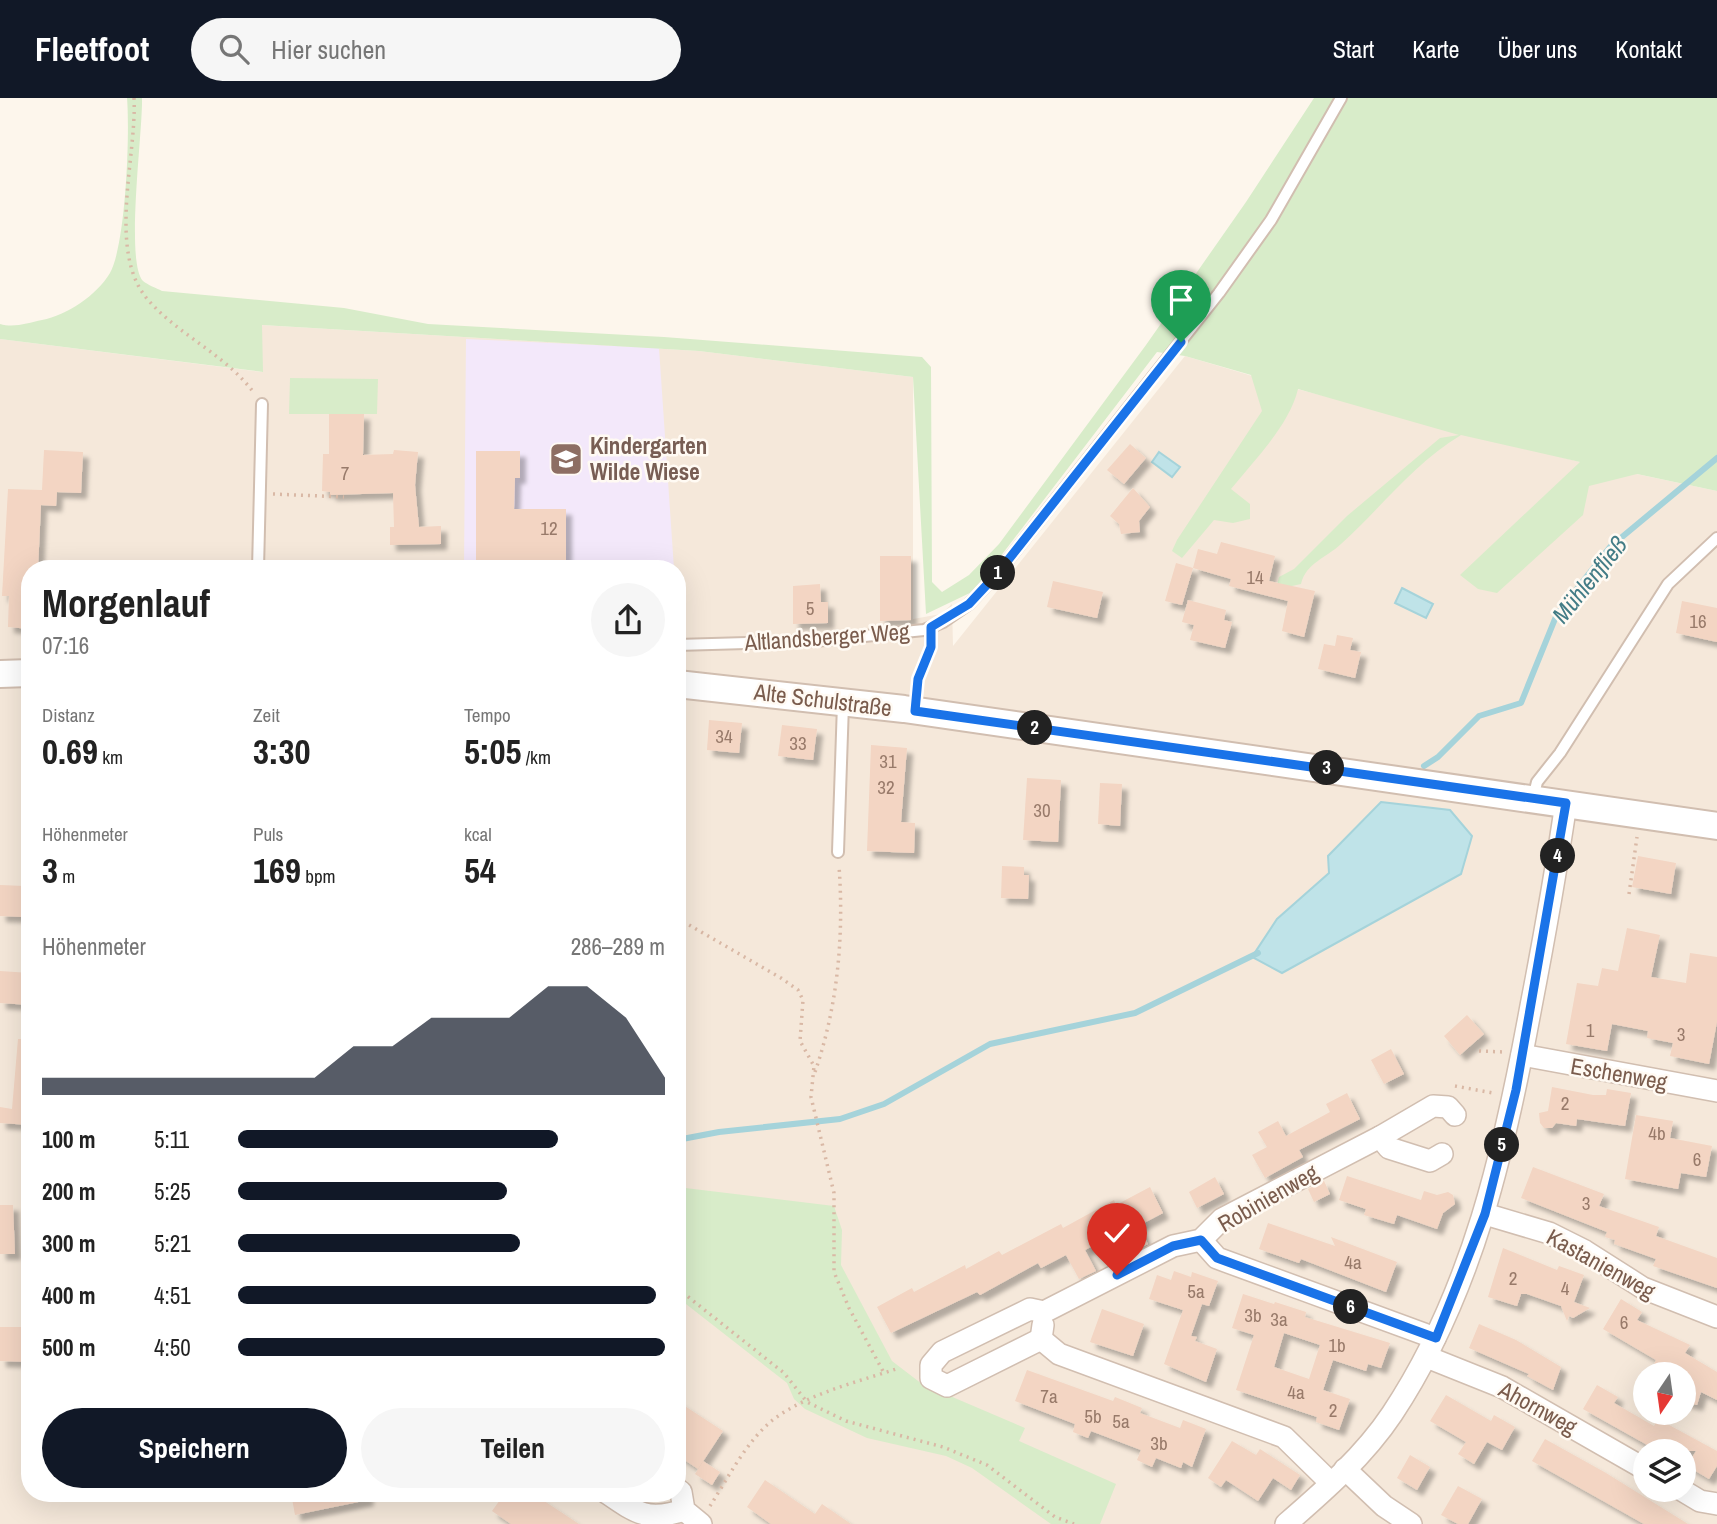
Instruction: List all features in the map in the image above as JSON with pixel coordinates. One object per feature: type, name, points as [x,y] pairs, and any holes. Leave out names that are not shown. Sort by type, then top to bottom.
[{"type":"street","points":[[0,674],[21,673]]},
{"type":"street","name":"Alte Schulstraße","points":[[686,685],[844,701],[1717,826]]},
{"type":"street","points":[[1286,1524],[1365,1449],[1392,1414],[1431,1347],[1485,1214],[1511,1054],[1566,803]]},
{"type":"street","name":"Eschenweg","points":[[1511,1054],[1717,1091]]},
{"type":"street","name":"Robinienweg","points":[[1041,1339],[947,1386],[931,1378],[931,1365],[942,1352],[1030,1309],[1044,1312],[1173,1246],[1201,1240],[1222,1219],[1380,1137],[1433,1106],[1448,1107],[1455,1115]]},
{"type":"street","points":[[1380,1137],[1389,1148],[1430,1161],[1442,1154]]},
{"type":"street","name":"Kastanienweg","points":[[1485,1214],[1549,1233],[1584,1251],[1643,1288],[1717,1317]]},
{"type":"street","name":"Ahornweg","points":[[1201,1240],[1217,1258],[1431,1347],[1633,1462]]},
{"type":"street","points":[[1044,1312],[1041,1339],[1059,1354],[1284,1437],[1410,1524]]},
{"type":"street","points":[[1696,1499],[1717,1504]]},
{"type":"street","points":[[686,1500],[696,1516]]},
{"type":"street","points":[[621,1502],[639,1514],[696,1516]]},
{"type":"lane","name":"Altlandsberger Weg","points":[[686,645],[815,641],[931,627],[969,604],[997,574],[1189,333],[1271,220],[1341,98]]},
{"type":"lane","points":[[258,560],[262,404]]},
{"type":"lane","points":[[1533,798],[1536,782],[1601,691],[1650,608],[1668,584],[1717,538]]},
{"type":"lane","points":[[838,852],[844,701]]},
{"type":"path","points":[[134,98],[127,224],[130,265],[149,302],[244,379],[262,404]]},
{"type":"path","points":[[261,493],[344,497]]},
{"type":"path","points":[[915,711],[918,679],[931,647],[931,627]]},
{"type":"path","points":[[1629,894],[1638,831]]},
{"type":"path","points":[[838,852],[840,954],[835,996],[815,1074],[810,1083],[811,1097],[818,1138],[834,1193],[834,1272],[849,1308],[884,1373]]},
{"type":"path","points":[[686,923],[738,951],[798,990],[803,1000],[800,1041],[815,1074]]},
{"type":"path","points":[[1479,1051],[1511,1054]]},
{"type":"path","points":[[1455,1086],[1499,1094]]},
{"type":"path","points":[[686,1294],[784,1373],[807,1402],[846,1421],[943,1447],[987,1465],[1055,1517],[1074,1524]]},
{"type":"path","points":[[696,1516],[772,1420],[807,1402],[899,1368]]},
{"type":"shaded area","points":[[261,325],[699,351],[913,377],[913,619],[941,614],[952,604],[953,646],[1185,356],[1297,389],[1580,462],[1717,491],[1717,1524],[0,1524],[0,339],[262,372]]},
{"type":"shaded area","name":"Kindergarten Wilde Wiese","points":[[466,339],[659,348],[673,560],[464,560]]},
{"type":"green space","points":[[127,98],[142,98],[135,223],[138,269],[143,281],[162,291],[344,308],[428,324],[664,337],[922,357],[931,367],[932,582],[942,592],[969,575],[999,544],[1146,345],[1246,202],[1314,98],[1717,98],[1717,491],[1637,474],[1589,486],[1583,515],[1497,593],[1478,589],[1460,575],[1580,462],[1461,435],[1428,459],[1341,544],[1312,566],[1301,584],[1292,586],[1289,598],[1274,596],[1279,577],[1294,569],[1347,516],[1440,438],[1459,435],[1298,389],[1294,403],[1279,429],[1231,489],[1250,504],[1250,519],[1233,523],[1214,520],[1182,558],[1172,551],[1177,540],[1262,411],[1251,375],[1185,356],[1157,352],[974,591],[926,614],[913,377],[699,351],[262,325],[263,372],[0,339],[0,324],[21,325],[61,314],[89,297],[110,273],[120,238],[123,214],[128,136]]},
{"type":"green space","points":[[290,378],[378,379],[377,414],[289,414]]},
{"type":"green space","points":[[686,1188],[834,1206],[842,1230],[841,1265],[892,1361],[922,1384],[1025,1428],[1019,1441],[1116,1484],[1100,1524],[1051,1524],[972,1468],[946,1456],[867,1438],[805,1409],[794,1399],[787,1383],[686,1304]]},
{"type":"water","points":[[1159,452],[1180,467],[1172,477],[1152,462]]},
{"type":"water","points":[[1402,588],[1433,604],[1426,618],[1395,603]]},
{"type":"water","points":[[1381,802],[1450,810],[1472,836],[1461,874],[1282,973],[1252,957],[1277,919],[1329,873],[1328,856]]},
{"type":"building","points":[[329,414],[364,414],[363,455],[393,454],[394,450],[418,452],[415,485],[419,527],[441,526],[441,544],[390,545],[390,527],[394,527],[393,493],[330,495],[330,492],[322,491],[323,454],[329,454]]},
{"type":"building","points":[[1130,444],[1146,458],[1124,484],[1107,470]]},
{"type":"building","points":[[44,450],[83,452],[81,493],[57,492],[56,506],[41,505],[38,560],[21,560],[21,628],[8,627],[9,596],[2,596],[8,489],[42,490]]},
{"type":"building","points":[[476,451],[520,451],[520,478],[515,478],[514,509],[566,509],[566,560],[476,560]]},
{"type":"building","points":[[1133,488],[1150,507],[1139,521],[1140,532],[1121,534],[1119,524],[1110,516]]},
{"type":"building","points":[[1221,542],[1275,556],[1269,581],[1315,591],[1304,637],[1282,631],[1288,601],[1229,586],[1231,579],[1193,568],[1198,549],[1217,554]]},
{"type":"building","points":[[880,556],[911,556],[911,620],[880,621]]},
{"type":"building","points":[[1176,563],[1193,568],[1182,605],[1165,601]]},
{"type":"building","points":[[1053,581],[1103,592],[1097,618],[1047,607]]},
{"type":"building","points":[[820,584],[821,602],[828,602],[828,623],[793,624],[793,586]]},
{"type":"building","points":[[1188,600],[1226,610],[1224,620],[1232,622],[1225,648],[1190,640],[1194,625],[1182,622]]},
{"type":"building","points":[[1682,601],[1717,608],[1717,642],[1676,633]]},
{"type":"building","points":[[1337,635],[1353,638],[1350,650],[1361,652],[1355,678],[1318,669],[1324,644],[1335,646]]},
{"type":"building","points":[[709,720],[742,723],[739,753],[707,750]]},
{"type":"building","points":[[782,725],[817,729],[813,760],[778,756]]},
{"type":"building","points":[[871,745],[907,748],[901,822],[915,823],[914,853],[867,851]]},
{"type":"building","points":[[1027,778],[1061,780],[1058,842],[1023,840]]},
{"type":"building","points":[[1100,783],[1122,784],[1120,826],[1098,824]]},
{"type":"building","points":[[1638,856],[1676,863],[1671,894],[1632,887]]},
{"type":"building","points":[[1002,866],[1024,867],[1024,875],[1029,875],[1028,899],[1001,898]]},
{"type":"building","points":[[0,885],[21,886],[21,917],[0,916]]},
{"type":"building","points":[[1627,928],[1660,935],[1651,977],[1686,983],[1690,953],[1717,957],[1717,1022],[1709,1064],[1670,1056],[1673,1043],[1647,1038],[1648,1031],[1612,1024],[1607,1051],[1566,1044],[1577,983],[1598,986],[1602,968],[1618,971]]},
{"type":"building","points":[[0,971],[21,972],[21,1004],[0,1003]]},
{"type":"building","points":[[1467,1015],[1484,1034],[1460,1055],[1444,1036]]},
{"type":"building","points":[[18,1039],[21,1039],[21,1124],[0,1123],[0,1107],[12,1109]]},
{"type":"building","points":[[1391,1049],[1404,1074],[1384,1084],[1371,1060]]},
{"type":"building","points":[[1552,1087],[1593,1095],[1606,1095],[1607,1089],[1631,1093],[1625,1126],[1577,1119],[1576,1126],[1556,1123],[1552,1128],[1544,1128],[1540,1123],[1539,1113],[1548,1111]]},
{"type":"building","points":[[1347,1093],[1360,1119],[1299,1150],[1303,1157],[1265,1178],[1252,1155],[1267,1147],[1258,1132],[1278,1121],[1286,1136],[1330,1112],[1326,1104]]},
{"type":"building","points":[[1636,1115],[1673,1121],[1670,1138],[1712,1146],[1706,1177],[1681,1173],[1678,1189],[1625,1179]]},
{"type":"building","points":[[1533,1167],[1604,1194],[1599,1206],[1659,1227],[1656,1236],[1717,1258],[1717,1288],[1653,1266],[1656,1259],[1614,1244],[1615,1240],[1605,1237],[1607,1232],[1521,1198]]},
{"type":"building","points":[[1347,1176],[1421,1200],[1424,1191],[1437,1195],[1448,1192],[1453,1195],[1455,1204],[1443,1213],[1437,1229],[1397,1215],[1394,1224],[1364,1215],[1366,1209],[1339,1200]]},
{"type":"building","points":[[1215,1177],[1224,1194],[1197,1208],[1189,1192]]},
{"type":"building","points":[[1324,1181],[1330,1194],[1314,1202],[1308,1189]]},
{"type":"building","points":[[1150,1187],[1163,1213],[1138,1226],[1148,1244],[1129,1254],[1117,1233],[1085,1250],[1096,1271],[1079,1279],[1066,1255],[1041,1268],[1038,1263],[980,1295],[977,1292],[891,1333],[877,1307],[912,1288],[914,1292],[965,1265],[966,1269],[999,1251],[1002,1255],[1061,1224],[1063,1228],[1114,1200],[1116,1205]]},
{"type":"building","points":[[0,1205],[13,1205],[15,1254],[0,1254]]},
{"type":"building","points":[[1268,1223],[1335,1246],[1331,1237],[1397,1262],[1386,1292],[1301,1259],[1299,1263],[1259,1249]]},
{"type":"building","points":[[1503,1248],[1557,1270],[1559,1266],[1584,1275],[1574,1302],[1590,1308],[1573,1318],[1569,1316],[1567,1321],[1561,1306],[1527,1294],[1521,1294],[1517,1306],[1488,1297]]},
{"type":"building","points":[[1174,1271],[1191,1277],[1192,1272],[1218,1281],[1209,1306],[1202,1304],[1191,1336],[1197,1337],[1195,1341],[1217,1349],[1206,1382],[1164,1364],[1183,1310],[1149,1299],[1157,1275],[1171,1280]]},
{"type":"building","points":[[1243,1294],[1306,1312],[1305,1317],[1390,1343],[1381,1368],[1368,1364],[1366,1371],[1333,1360],[1323,1390],[1350,1399],[1339,1430],[1316,1422],[1317,1417],[1236,1390],[1254,1335],[1232,1328]],"holes":[[[1284,1333],[1320,1345],[1309,1379],[1274,1367]]]},
{"type":"building","points":[[1621,1299],[1642,1312],[1637,1320],[1690,1345],[1685,1353],[1717,1372],[1717,1400],[1701,1392],[1696,1405],[1696,1362],[1655,1362],[1656,1360],[1603,1329]]},
{"type":"building","points":[[1102,1309],[1144,1324],[1133,1356],[1090,1342]]},
{"type":"building","points":[[1479,1324],[1516,1340],[1561,1367],[1553,1390],[1527,1376],[1529,1374],[1469,1348]]},
{"type":"building","points":[[0,1327],[21,1327],[21,1362],[0,1361]]},
{"type":"building","points":[[1027,1370],[1113,1401],[1115,1397],[1142,1408],[1140,1413],[1180,1428],[1183,1420],[1206,1429],[1192,1467],[1183,1462],[1181,1468],[1156,1458],[1152,1467],[1137,1460],[1141,1450],[1091,1431],[1088,1438],[1073,1432],[1075,1424],[1015,1401]]},
{"type":"building","points":[[1597,1385],[1618,1397],[1614,1403],[1633,1414],[1633,1425],[1669,1425],[1695,1439],[1637,1439],[1583,1409]]},
{"type":"building","points":[[1446,1395],[1491,1421],[1494,1415],[1515,1427],[1502,1450],[1487,1442],[1474,1464],[1458,1454],[1466,1442],[1430,1421]]},
{"type":"building","points":[[686,1407],[723,1431],[698,1469],[686,1461]]},
{"type":"building","points":[[1545,1439],[1633,1490],[1633,1502],[1653,1502],[1688,1524],[1644,1524],[1532,1461]]},
{"type":"building","points":[[1696,1440],[1717,1451],[1717,1466],[1709,1479],[1696,1471]]},
{"type":"building","points":[[1232,1441],[1256,1455],[1260,1449],[1300,1475],[1291,1490],[1273,1478],[1258,1501],[1226,1480],[1221,1487],[1208,1478]]},
{"type":"building","points":[[1410,1455],[1430,1467],[1417,1490],[1397,1478]]},
{"type":"building","points":[[703,1461],[720,1472],[712,1485],[695,1474]]},
{"type":"building","points":[[765,1480],[815,1514],[822,1504],[851,1524],[771,1524],[747,1507]]},
{"type":"building","points":[[1458,1486],[1482,1499],[1468,1524],[1458,1524],[1441,1515]]},
{"type":"building","points":[[293,1502],[358,1502],[295,1515]]},
{"type":"building","points":[[498,1502],[546,1502],[579,1524],[511,1524],[492,1511]]},
{"type":"waterway","name":"Mühlenfließ","points":[[1424,766],[1438,757],[1479,716],[1521,703],[1557,614],[1610,547],[1717,458]]},
{"type":"waterway","points":[[686,1138],[719,1132],[840,1119],[884,1104],[990,1044],[1135,1013],[1258,953]]},
{"type":"place","name":"Kindergarten Wilde Wiese","points":[[566,459]]},
{"type":"route","points":[[1117,1275],[1173,1246],[1201,1240],[1217,1258],[1436,1338],[1485,1214],[1516,1090],[1566,803],[915,711],[918,679],[931,647],[931,627],[969,604],[997,574],[1181,342]]}]
